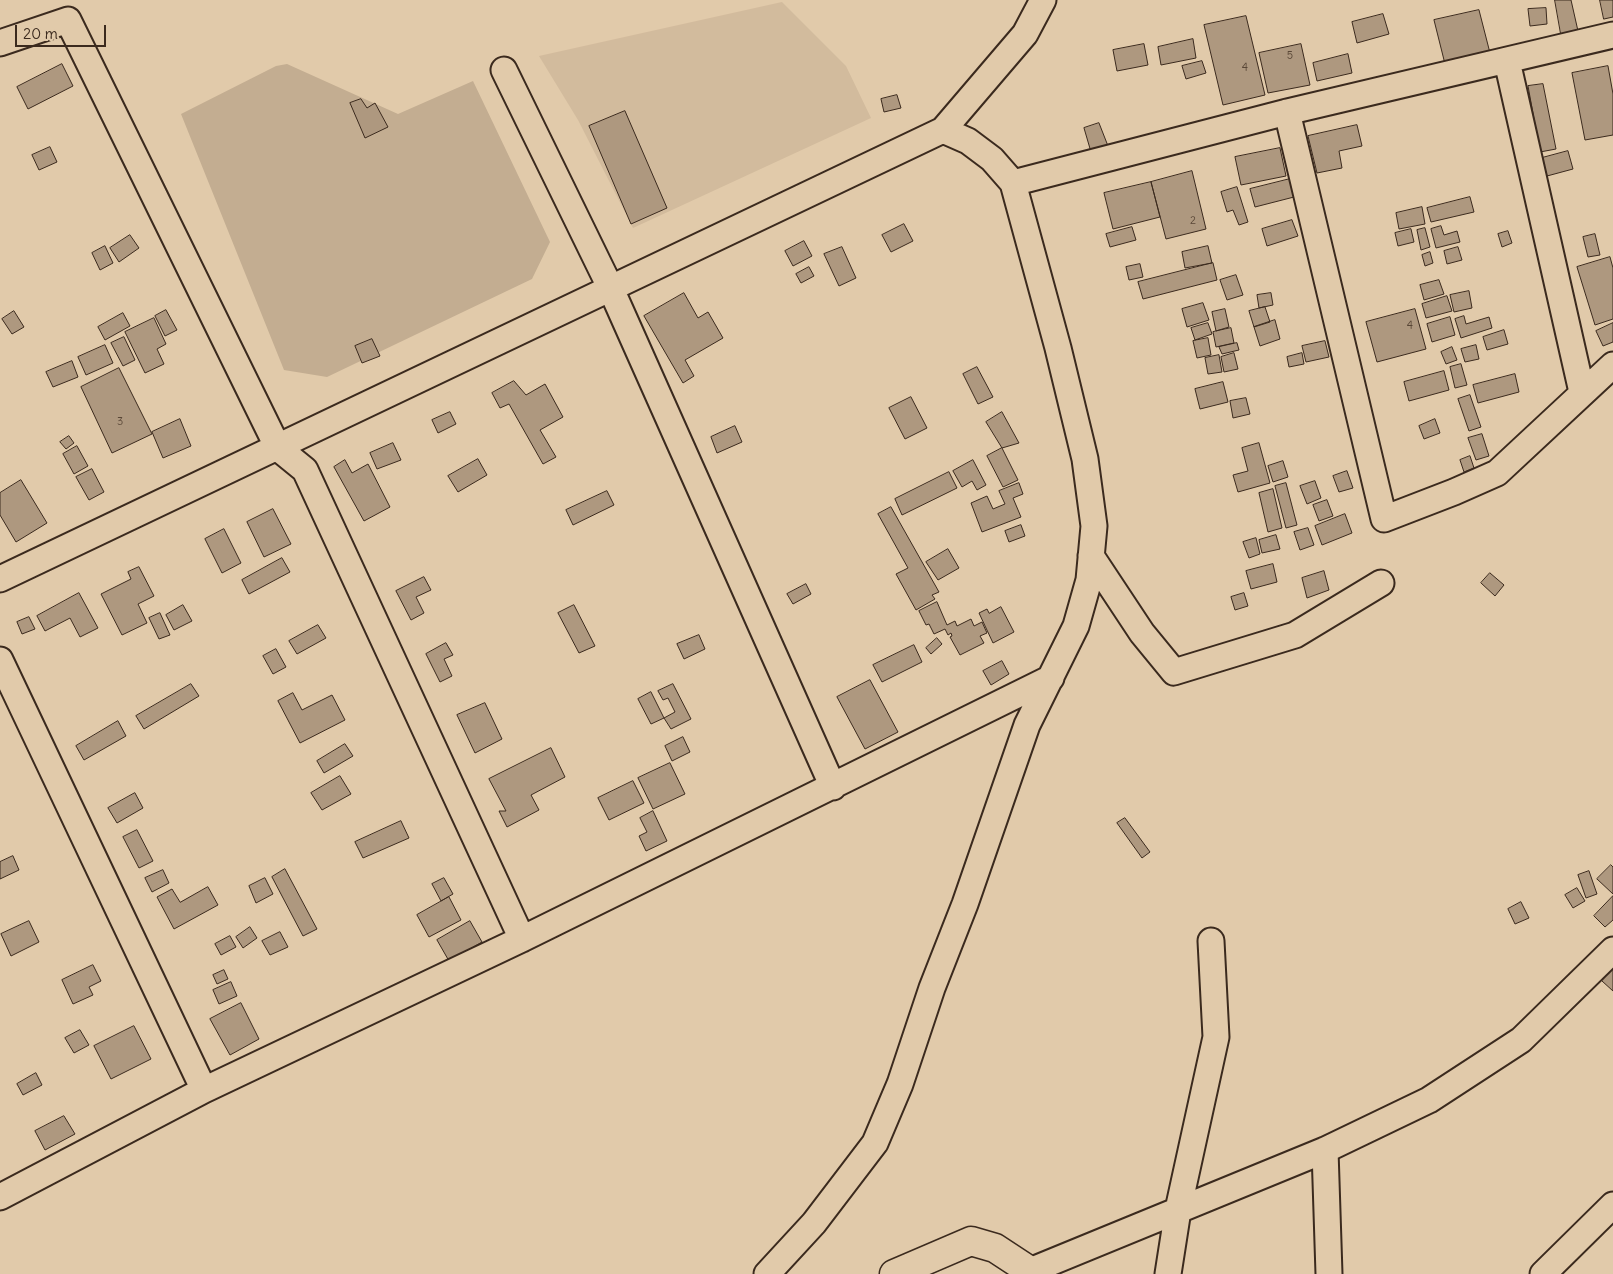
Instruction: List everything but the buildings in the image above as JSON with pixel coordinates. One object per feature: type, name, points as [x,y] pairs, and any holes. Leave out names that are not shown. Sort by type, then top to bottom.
[{"type":"street","points":[[0,579],[943,130],[1024,34],[1043,0]]},
{"type":"street","points":[[0,43],[68,20],[278,448],[305,470],[522,939]]},
{"type":"street","points":[[1013,183],[1287,112],[1613,35]]},
{"type":"street","points":[[1507,61],[1582,392]]},
{"type":"street","points":[[504,70],[611,289],[833,788]]},
{"type":"street","points":[[1287,112],[1384,519],[1497,473],[1582,392],[1613,366]]},
{"type":"street","points":[[767,1274],[814,1223],[875,1143],[900,1084],[932,988],[966,904],[1027,725],[1076,626],[1090,580],[1094,526],[1084,459],[1058,348],[1013,183],[992,159],[968,141],[943,130]]},
{"type":"street","points":[[1092,556],[1142,633],[1174,672],[1296,635],[1382,583]]},
{"type":"street","points":[[0,660],[204,1090]]},
{"type":"street","points":[[0,1197],[204,1090],[522,939],[833,788],[1051,678]]},
{"type":"street","points":[[1168,1274],[1178,1210],[1216,1036],[1211,941]]},
{"type":"street","points":[[894,1274],[971,1241],[995,1248],[1028,1273],[1325,1150],[1429,1100],[1520,1040],[1613,950]]},
{"type":"street","points":[[1325,1150],[1329,1274]]},
{"type":"street","points":[[1542,1274],[1613,1204]]},
{"type":"shaded area","points":[[782,2],[846,66],[871,118],[633,228],[578,120],[539,56]]},
{"type":"shaded area","points":[[287,64],[398,114],[473,81],[550,242],[532,279],[327,377],[284,370],[181,114],[276,66]]}]
